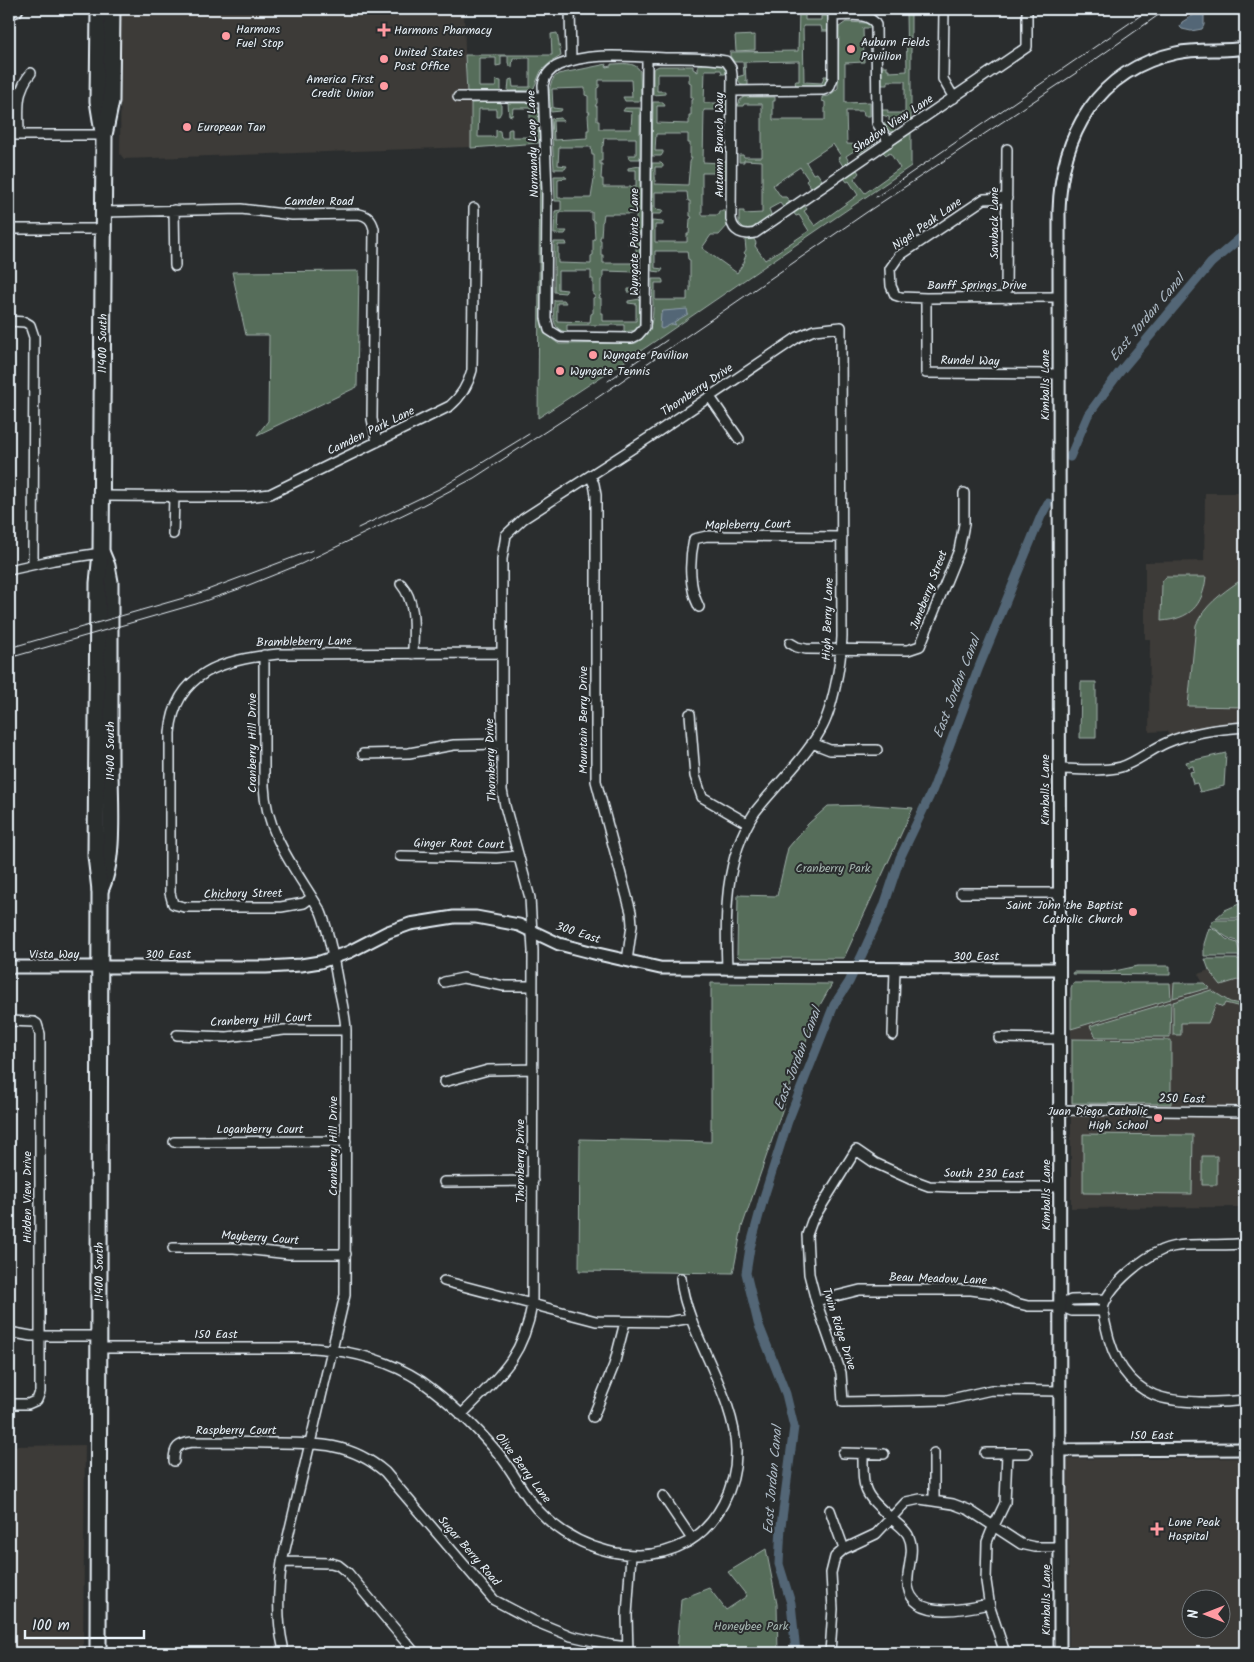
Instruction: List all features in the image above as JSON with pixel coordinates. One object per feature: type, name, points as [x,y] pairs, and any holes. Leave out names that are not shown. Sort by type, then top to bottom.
[{"type":"main road","points":[[9,10],[15,9]]},
{"type":"main road","name":"11400 South","points":[[98,1653],[100,890],[96,846],[104,229],[104,134],[98,102],[99,9]]},
{"type":"main road","name":"11400 South","points":[[104,134],[111,101],[112,9]]},
{"type":"street","points":[[570,9],[571,61]]},
{"type":"street","points":[[944,9],[943,79],[954,98]]},
{"type":"street","name":"Shadow View Lane","points":[[738,232],[747,235],[755,233],[1027,47],[1027,9]]},
{"type":"street","points":[[732,91],[823,90],[829,88],[833,78],[833,12],[866,16],[875,22],[876,27],[877,123],[889,142]]},
{"type":"street","name":"Kimballs Lane","points":[[1060,1653],[1059,211],[1062,174],[1072,138],[1082,119],[1094,102],[1120,78],[1139,66],[1157,58],[1192,51],[1245,48]]},
{"type":"street","name":"Normandy Loop Lane","points":[[552,333],[546,318],[547,191],[542,85],[548,73],[553,68],[571,61],[598,57],[724,60]]},
{"type":"street","name":"Wyngate Pointe Lane","points":[[552,333],[564,338],[632,338],[638,335],[645,327],[647,58]]},
{"type":"street","name":"Autumn Branch Way","points":[[724,60],[729,62],[731,68],[731,219],[738,232]]},
{"type":"street","points":[[19,134],[19,93],[23,82],[31,73]]},
{"type":"street","points":[[458,97],[543,97]]},
{"type":"street","points":[[9,134],[104,134]]},
{"type":"street","name":"Sawback Lane","points":[[1006,298],[1007,149]]},
{"type":"street","name":"Nigel Peak Lane","points":[[895,295],[891,286],[890,269],[899,256],[984,199],[1007,198]]},
{"type":"street","name":"Camden Park Lane","points":[[102,496],[254,497],[270,494],[450,406],[462,393],[470,378],[473,361],[474,208]]},
{"type":"street","name":"Camden Road","points":[[104,212],[241,209],[292,215],[359,214],[370,219],[374,229],[372,420],[378,442]]},
{"type":"street","points":[[174,210],[175,266]]},
{"type":"street","points":[[9,229],[104,229]]},
{"type":"street","name":"Banff Springs Drive","points":[[895,295],[900,298],[1059,297]]},
{"type":"street","name":"Rundel Way","points":[[926,298],[926,373],[1059,374]]},
{"type":"street","points":[[9,321],[25,322],[30,325],[34,337],[33,564]]},
{"type":"street","name":"Thornberry Drive","points":[[461,1415],[511,1362],[525,1336],[532,1306],[532,931],[530,898],[503,798],[502,559],[506,535],[523,518],[590,476],[798,337],[814,330],[841,327]]},
{"type":"street","name":"High Berry Lane","points":[[728,969],[727,907],[729,882],[734,858],[748,824],[764,801],[822,729],[837,676],[841,650],[841,327]]},
{"type":"street","points":[[710,397],[739,440]]},
{"type":"street","name":"Mountain Berry Drive","points":[[590,476],[596,495],[596,781],[631,912],[632,925],[627,961]]},
{"type":"street","name":"Juneberry Street","points":[[841,650],[911,649],[920,646],[962,538],[964,493]]},
{"type":"street","points":[[173,534],[174,496]]},
{"type":"street","name":"Mapleberry Court","points":[[699,607],[694,597],[692,586],[694,540],[707,536],[842,536]]},
{"type":"street","points":[[9,570],[74,556],[101,553]]},
{"type":"street","points":[[401,584],[411,600],[413,654]]},
{"type":"street","points":[[790,643],[797,648],[841,650]]},
{"type":"street","name":"Brambleberry Lane","points":[[173,904],[170,893],[170,733],[175,707],[186,690],[205,672],[239,658],[278,654],[502,653]]},
{"type":"street","name":"Cranberry Hill Drive","points":[[264,655],[264,786],[266,807],[276,837],[325,922],[331,942],[345,1013],[346,1030],[345,1295],[282,1562],[280,1628],[283,1646]]},
{"type":"street","points":[[690,714],[695,776],[702,797],[748,824]]},
{"type":"street","points":[[1059,769],[1110,769],[1122,767],[1165,743],[1216,730],[1245,727]]},
{"type":"street","points":[[812,743],[830,750],[877,750]]},
{"type":"street","points":[[363,754],[409,753],[454,745],[502,744]]},
{"type":"street","name":"Ginger Root Court","points":[[400,856],[497,858],[518,856]]},
{"type":"street","points":[[961,893],[1059,893]]},
{"type":"street","name":"Chichory Street","points":[[173,904],[184,907],[280,907],[304,903],[312,897]]},
{"type":"street","name":"300 East","points":[[100,968],[283,967],[310,964],[333,958],[388,932],[410,924],[454,917],[476,917],[519,925],[559,944],[660,968],[1059,969]]},
{"type":"street","name":"Vista Way","points":[[9,967],[100,968]]},
{"type":"street","points":[[893,1035],[895,969]]},
{"type":"street","points":[[444,982],[463,978],[504,986],[533,986]]},
{"type":"street","name":"Hidden View Drive","points":[[9,1021],[34,1022],[37,1024],[40,1034],[40,1392],[37,1400],[28,1404],[9,1404]]},
{"type":"street","name":"Cranberry Hill Court","points":[[177,1035],[227,1037],[294,1029],[346,1030]]},
{"type":"street","points":[[999,1038],[1059,1038]]},
{"type":"street","points":[[444,1082],[488,1070],[533,1069]]},
{"type":"street","name":"250 East","points":[[1059,1110],[1245,1112]]},
{"type":"street","name":"Loganberry Court","points":[[174,1142],[346,1142]]},
{"type":"street","name":"South 230 East","points":[[856,1150],[875,1162],[929,1186],[953,1188],[1059,1187]]},
{"type":"street","name":"Twin Ridge Drive","points":[[856,1150],[812,1221],[807,1235],[809,1274],[816,1301],[841,1373],[843,1402],[946,1400],[991,1390],[1060,1391]]},
{"type":"street","points":[[444,1182],[533,1181]]},
{"type":"street","points":[[1245,1243],[1183,1246],[1163,1250],[1150,1257],[1122,1279],[1105,1305],[1106,1330],[1118,1363],[1134,1381],[1148,1392],[1159,1397],[1179,1401],[1245,1400]]},
{"type":"street","name":"Mayberry Court","points":[[173,1248],[234,1248],[288,1254],[346,1254]]},
{"type":"street","name":"Olive Berry Lane","points":[[332,1349],[373,1358],[404,1371],[435,1392],[461,1415],[499,1454],[536,1507],[552,1523],[572,1536],[613,1552],[631,1556],[666,1551],[680,1546],[709,1526],[721,1508],[732,1484],[736,1454],[736,1440],[731,1414],[691,1318],[683,1295],[681,1278]]},
{"type":"street","points":[[444,1281],[532,1306],[596,1321],[668,1322],[691,1318]]},
{"type":"street","name":"Beau Meadow Lane","points":[[816,1301],[860,1290],[971,1290],[993,1293],[1028,1306],[1060,1306],[1072,1311],[1105,1305]]},
{"type":"street","points":[[593,1417],[614,1365],[625,1322]]},
{"type":"street","name":"150 East","points":[[9,1332],[22,1335],[99,1342],[332,1349]]},
{"type":"street","name":"Raspberry Court","points":[[174,1461],[174,1452],[177,1448],[192,1442],[310,1442]]},
{"type":"street","name":"Sugar Berry Road","points":[[310,1442],[353,1451],[378,1465],[488,1594],[501,1604],[534,1621],[571,1636],[628,1650]]},
{"type":"street","name":"150 East","points":[[1060,1450],[1245,1449]]},
{"type":"street","points":[[934,1453],[934,1501]]},
{"type":"street","points":[[985,1453],[1027,1453]]},
{"type":"street","points":[[1005,1653],[989,1604],[986,1581],[987,1546],[993,1526],[1005,1503],[1007,1453]]},
{"type":"street","points":[[843,1454],[884,1454]]},
{"type":"street","points":[[863,1454],[863,1483],[866,1492],[872,1502],[904,1530],[909,1538],[911,1552],[908,1583],[912,1596],[928,1608],[941,1610],[966,1609],[989,1604]]},
{"type":"street","points":[[663,1496],[692,1539]]},
{"type":"street","points":[[830,1653],[833,1610],[831,1573],[836,1557],[844,1549],[872,1536],[902,1505],[911,1500],[920,1499],[959,1506],[1017,1542],[1040,1547],[1060,1547]]},
{"type":"street","points":[[830,1510],[844,1549]]},
{"type":"street","points":[[628,1650],[631,1556]]},
{"type":"street","points":[[282,1562],[338,1565],[348,1573],[415,1653]]},
{"type":"shaded area","points":[[125,9],[464,9],[466,85],[471,85],[471,147],[124,159],[120,154],[121,18]]},
{"type":"shaded area","points":[[1205,493],[1245,493],[1245,722],[1210,725],[1170,736],[1166,731],[1149,732],[1150,639],[1145,639],[1145,562],[1204,561]]},
{"type":"shaded area","name":"Juan Diego Catholic High School","points":[[1205,959],[1245,959],[1245,1207],[1071,1208],[1071,988],[1073,983],[1203,983],[1198,974],[1209,970]]},
{"type":"shaded area","points":[[85,1445],[83,1653],[9,1653],[9,1446]]},
{"type":"shaded area","name":"Lone Peak Hospital","points":[[1245,1458],[1245,1653],[1069,1653],[1068,1459]]},
{"type":"green space","points":[[799,9],[805,9],[805,20],[821,20],[821,16],[829,16],[829,31],[822,31],[821,26],[803,26],[804,82],[822,83],[824,76],[829,76],[828,82],[824,86],[796,87],[795,81],[799,81],[799,61],[745,62],[748,86],[741,85],[737,77],[744,75],[743,62],[734,62],[730,52],[798,51]]},
{"type":"green space","points":[[892,9],[911,9],[911,123],[907,123],[904,118],[893,125],[896,131],[893,132],[887,131],[883,125],[889,122],[889,117],[882,115],[881,110],[888,110],[888,113],[905,113],[905,81],[888,81],[888,85],[881,85],[881,66],[887,66],[889,72],[907,71],[906,14],[890,14]]},
{"type":"green space","points":[[846,22],[866,23],[871,26],[871,28],[863,28],[864,62],[845,63],[845,103],[870,102],[870,116],[864,116],[863,111],[846,111],[847,144],[864,145],[864,141],[878,137],[877,141],[860,153],[857,149],[846,156],[849,162],[843,166],[838,158],[841,156],[833,144],[806,162],[813,174],[817,173],[822,180],[811,188],[806,181],[808,179],[800,167],[773,185],[781,197],[786,197],[790,202],[783,207],[780,203],[769,209],[770,217],[751,229],[744,228],[739,223],[739,211],[744,211],[744,214],[762,213],[762,161],[744,160],[744,162],[739,162],[739,155],[744,157],[762,157],[762,104],[738,106],[740,100],[744,97],[775,97],[775,101],[773,101],[773,120],[825,120],[825,102],[822,101],[822,97],[829,96],[838,88],[839,27]]},
{"type":"green space","points":[[557,33],[561,56],[541,71],[533,90],[508,91],[509,80],[512,79],[513,87],[530,87],[530,58],[513,58],[511,67],[508,63],[508,56],[501,56],[501,65],[496,66],[496,58],[479,58],[479,87],[496,87],[496,80],[501,81],[501,93],[467,93],[465,55],[552,55],[551,34]]},
{"type":"green space","points":[[755,35],[755,50],[736,51],[735,36]]},
{"type":"green space","points":[[607,64],[606,67],[611,66],[611,64],[631,64],[640,71],[641,101],[625,101],[623,97],[632,97],[631,80],[599,80],[597,103],[595,106],[597,106],[599,129],[631,129],[632,112],[623,111],[625,108],[640,108],[640,159],[629,159],[628,155],[636,155],[636,138],[604,138],[602,161],[600,161],[600,164],[602,164],[601,179],[603,179],[603,187],[636,187],[636,170],[628,170],[628,168],[640,166],[640,234],[629,235],[628,233],[628,231],[636,231],[636,214],[604,214],[600,237],[601,255],[603,255],[603,263],[636,263],[636,246],[628,244],[629,242],[640,242],[640,292],[628,292],[628,289],[636,289],[636,272],[603,271],[601,295],[599,298],[601,298],[603,321],[636,321],[636,304],[628,303],[628,301],[640,299],[640,321],[637,330],[624,332],[624,325],[567,325],[567,332],[562,331],[555,324],[554,300],[564,300],[566,303],[557,303],[557,321],[590,322],[591,314],[593,313],[593,298],[595,297],[593,295],[593,279],[591,279],[591,271],[558,271],[558,289],[567,290],[565,293],[554,292],[554,242],[566,242],[567,245],[558,245],[558,263],[591,264],[593,240],[595,239],[594,221],[592,220],[592,212],[559,212],[558,231],[567,231],[565,234],[554,234],[555,211],[561,210],[561,201],[555,201],[554,176],[564,176],[567,178],[558,179],[558,198],[591,198],[595,172],[594,155],[592,155],[591,147],[559,147],[558,165],[567,166],[565,169],[554,169],[551,119],[561,118],[563,121],[553,121],[554,140],[587,138],[587,130],[589,130],[588,115],[590,112],[588,112],[588,96],[585,95],[585,88],[552,89],[553,108],[562,109],[561,111],[551,112],[550,86],[558,74]]},
{"type":"green space","points":[[698,64],[724,64],[728,70],[725,74],[722,74],[721,70],[705,70],[704,103],[720,103],[722,98],[727,99],[727,112],[722,112],[722,110],[704,110],[703,162],[721,163],[722,161],[728,161],[728,178],[722,179],[722,176],[719,176],[718,173],[702,173],[702,215],[718,215],[719,211],[728,211],[728,225],[719,235],[711,235],[702,248],[737,273],[745,261],[745,240],[754,239],[755,246],[765,260],[809,231],[799,215],[796,216],[793,212],[804,205],[807,209],[804,211],[815,226],[858,195],[849,181],[847,182],[844,178],[857,170],[859,173],[854,179],[865,193],[900,168],[890,153],[886,155],[883,152],[911,133],[911,166],[648,346],[538,418],[540,145],[543,323],[545,330],[559,344],[636,343],[648,331],[653,315],[652,279],[662,279],[663,281],[663,283],[655,283],[655,300],[687,300],[687,292],[690,291],[690,260],[688,259],[687,251],[655,251],[655,268],[663,269],[661,272],[652,271],[652,221],[663,222],[663,225],[655,225],[655,242],[687,242],[690,219],[692,218],[690,216],[690,201],[688,201],[687,192],[655,192],[655,209],[663,211],[661,214],[652,214],[652,163],[661,163],[663,165],[663,167],[655,167],[655,184],[688,185],[692,158],[690,158],[688,134],[656,134],[655,151],[663,151],[663,153],[661,156],[652,156],[653,102],[663,102],[665,106],[657,106],[657,123],[689,124],[691,100],[693,100],[693,97],[691,97],[691,83],[689,82],[689,74],[657,74],[657,91],[665,91],[665,94],[653,95],[653,69],[659,66],[693,66],[693,69],[698,72]]},
{"type":"green space","points":[[501,102],[499,116],[496,116],[496,109],[479,109],[478,137],[496,137],[496,130],[500,131],[501,138],[508,138],[508,130],[512,129],[512,137],[530,137],[530,108],[513,108],[512,116],[509,115],[508,103],[535,103],[539,112],[539,143],[471,148],[471,103]]},
{"type":"green space","points":[[359,271],[357,387],[257,435],[268,421],[269,335],[246,335],[232,272]]},
{"type":"green space","points":[[1166,577],[1206,577],[1202,596],[1193,609],[1180,617],[1161,621],[1162,582]]},
{"type":"green space","points":[[1238,582],[1245,582],[1245,707],[1188,706],[1196,625],[1209,606]]},
{"type":"green space","points":[[1081,682],[1096,682],[1096,738],[1080,738]]},
{"type":"green space","points":[[1226,753],[1224,786],[1200,792],[1197,783],[1193,784],[1190,772],[1194,771],[1193,766],[1188,767],[1186,762]]},
{"type":"green space","name":"Cranberry Park","points":[[871,805],[913,808],[844,958],[740,958],[737,955],[738,895],[777,896],[788,848],[808,824],[828,806]]},
{"type":"green space","points":[[1239,904],[1245,904],[1245,918],[1216,918],[1225,910]]},
{"type":"green space","points":[[1214,920],[1245,920],[1245,940],[1240,944],[1227,937],[1210,926]]},
{"type":"green space","points":[[1209,928],[1218,931],[1226,939],[1237,943],[1241,956],[1204,956],[1204,944]]},
{"type":"green space","points":[[1205,959],[1245,959],[1240,969],[1244,978],[1221,985],[1209,970]]},
{"type":"green space","points":[[1138,966],[1170,966],[1170,975],[1072,974],[1073,972],[1110,972]]},
{"type":"green space","points":[[711,983],[832,984],[816,1012],[742,1227],[733,1273],[579,1271],[580,1139],[711,1142]]},
{"type":"green space","points":[[1073,983],[1170,983],[1171,999],[1071,1029],[1071,988]]},
{"type":"green space","points":[[1174,983],[1204,983],[1209,988],[1173,998]]},
{"type":"green space","points":[[1211,990],[1230,1002],[1245,1005],[1245,1008],[1225,1003],[1223,1007],[1216,1004],[1208,1023],[1181,1023],[1181,1035],[1173,1035],[1173,1002]]},
{"type":"green space","points":[[1171,1002],[1170,1037],[1096,1037],[1090,1026]]},
{"type":"green space","points":[[1072,1039],[1171,1040],[1171,1104],[1072,1103]]},
{"type":"green space","points":[[1083,1134],[1193,1135],[1192,1194],[1083,1193]]},
{"type":"green space","points":[[1202,1156],[1217,1156],[1217,1185],[1202,1185]]},
{"type":"green space","name":"Honeybee Park","points":[[766,1549],[777,1604],[778,1653],[677,1653],[681,1599],[709,1588],[726,1610],[747,1596],[728,1572]]},
{"type":"water","points":[[1200,11],[1204,15],[1202,29],[1191,31],[1180,27],[1182,22]]},
{"type":"water","points":[[687,309],[688,314],[674,322],[676,325],[672,324],[662,329],[660,328],[661,313],[663,311]]},
{"type":"waterway","name":"East Jordan Canal","points":[[1070,457],[1088,415],[1118,374],[1211,263],[1245,234]]},
{"type":"waterway","name":"East Jordan Canal","points":[[796,1653],[791,1603],[779,1564],[781,1526],[794,1427],[786,1394],[758,1323],[746,1273],[750,1248],[788,1121],[834,1005],[849,982],[884,906],[900,858],[933,789],[979,667],[1048,503]]},
{"type":"tram line","points":[[876,197],[1150,9]]},
{"type":"tram line","points":[[9,658],[196,604],[239,589],[301,564],[474,478],[594,400],[867,212],[1076,73],[1167,9]]},
{"type":"tram line","points":[[608,381],[667,340]]},
{"type":"tram line","points":[[358,528],[441,488],[529,434]]},
{"type":"tram line","points":[[9,648],[194,595],[313,550]]},
{"type":"place","name":"Harmons Pharmacy","points":[[384,30]]},
{"type":"place","name":"Harmons Fuel Stop","points":[[226,36]]},
{"type":"place","name":"Auburn Fields Paviilion","points":[[851,49]]},
{"type":"place","name":"United States Post Office","points":[[384,59]]},
{"type":"place","name":"America First Credit Union","points":[[384,86]]},
{"type":"place","name":"European Tan","points":[[187,127]]},
{"type":"place","name":"Wyngate Pavilion","points":[[593,355]]},
{"type":"place","name":"Wyngate Tennis","points":[[560,371]]},
{"type":"place","name":"Saint John the Baptist Catholic Church","points":[[1133,912]]},
{"type":"place","name":"Juan Diego Catholic High School","points":[[1158,1118]]},
{"type":"place","name":"Lone Peak Hospital","points":[[1157,1529]]}]
